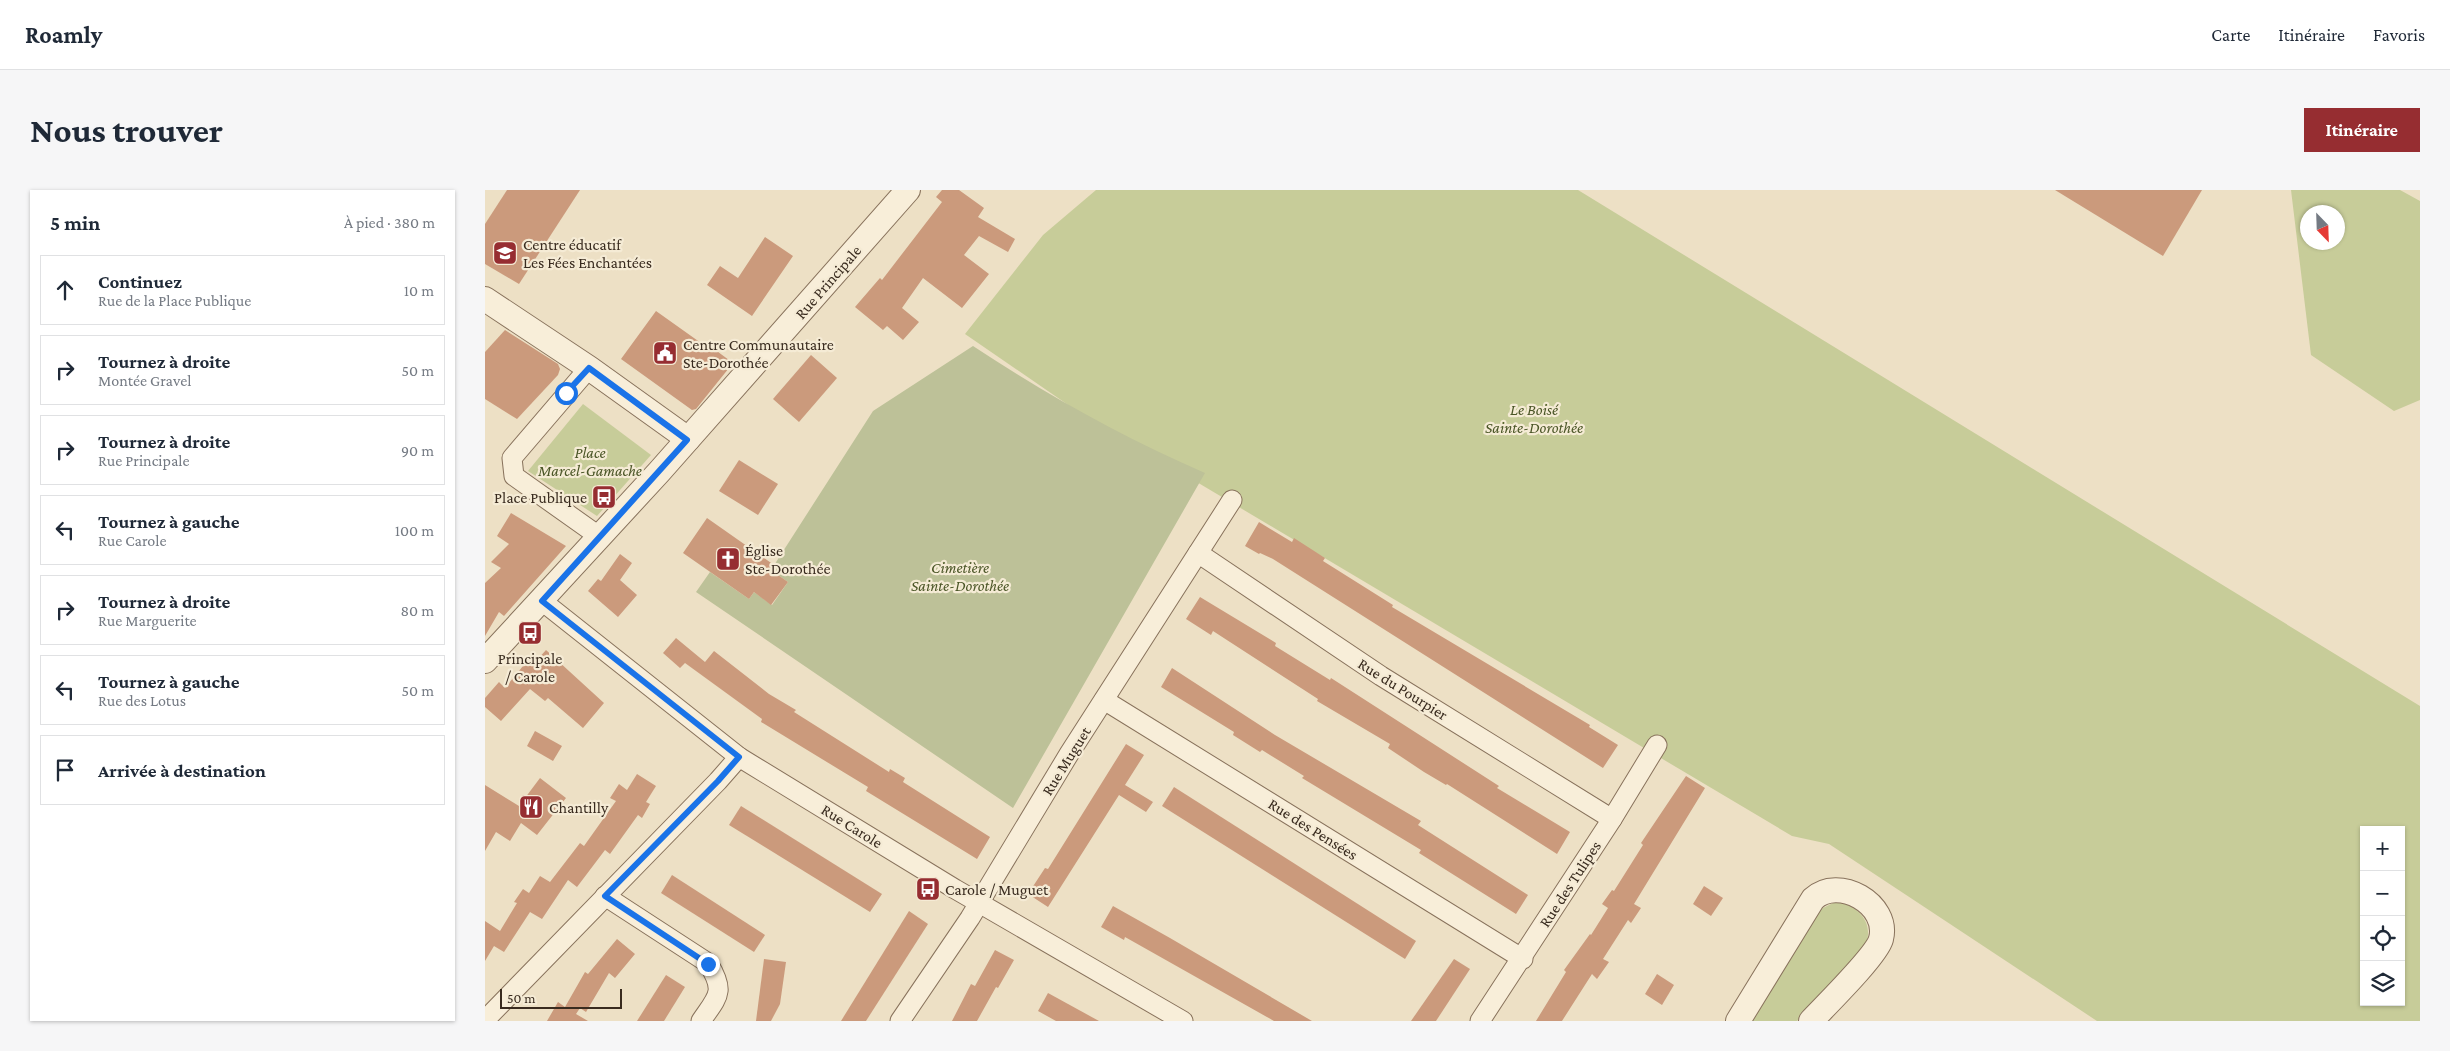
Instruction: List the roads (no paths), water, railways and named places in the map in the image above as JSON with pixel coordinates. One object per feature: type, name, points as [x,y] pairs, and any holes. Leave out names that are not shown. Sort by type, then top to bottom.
[{"type":"street","name":"Rue Principale","points":[[485,661],[600,537],[908,190]]},
{"type":"street","points":[[485,299],[589,368],[687,440]]},
{"type":"street","points":[[589,368],[512,458],[514,476],[600,537]]},
{"type":"street","name":"Rue Muguet","points":[[900,1021],[979,903],[1104,700],[1232,500]]},
{"type":"street","name":"Rue du Pourpier","points":[[1198,553],[1381,676],[1612,819]]},
{"type":"street","name":"Rue Carole","points":[[542,601],[739,757],[979,903],[1183,1021]]},
{"type":"street","name":"Rue des Pensées","points":[[1104,700],[1523,959]]},
{"type":"street","name":"Rue des Tulipes","points":[[1480,1021],[1523,959],[1657,745]]},
{"type":"street","points":[[485,1020],[718,781],[739,757]]},
{"type":"street","points":[[1738,1021],[1813,899],[1829,891],[1852,893],[1867,901],[1875,909],[1881,921],[1882,938],[1870,956],[1811,1021]]},
{"type":"street","points":[[605,896],[708,964],[719,980],[717,998],[701,1021]]},
{"type":"place","name":"Centre éducatif Les Fées Enchantées","points":[[505,253]]},
{"type":"place","name":"Centre Communautaire Ste-Dorothée","points":[[665,353]]},
{"type":"place","name":"Place Publique","points":[[604,497]]},
{"type":"place","name":"Église Ste-Dorothée","points":[[728,559]]},
{"type":"place","name":"Principale / Carole","points":[[530,633]]},
{"type":"place","name":"Chantilly","points":[[531,807]]},
{"type":"place","name":"Carole / Muguet","points":[[928,889]]},
{"type":"park label","name":"Le Boisé Sainte-Dorothée","points":[[1534,418]]},
{"type":"park label","name":"Place Marcel-Gamache","points":[[590,461]]},
{"type":"park label","name":"Cimetière Sainte-Dorothée","points":[[960,576]]}]
